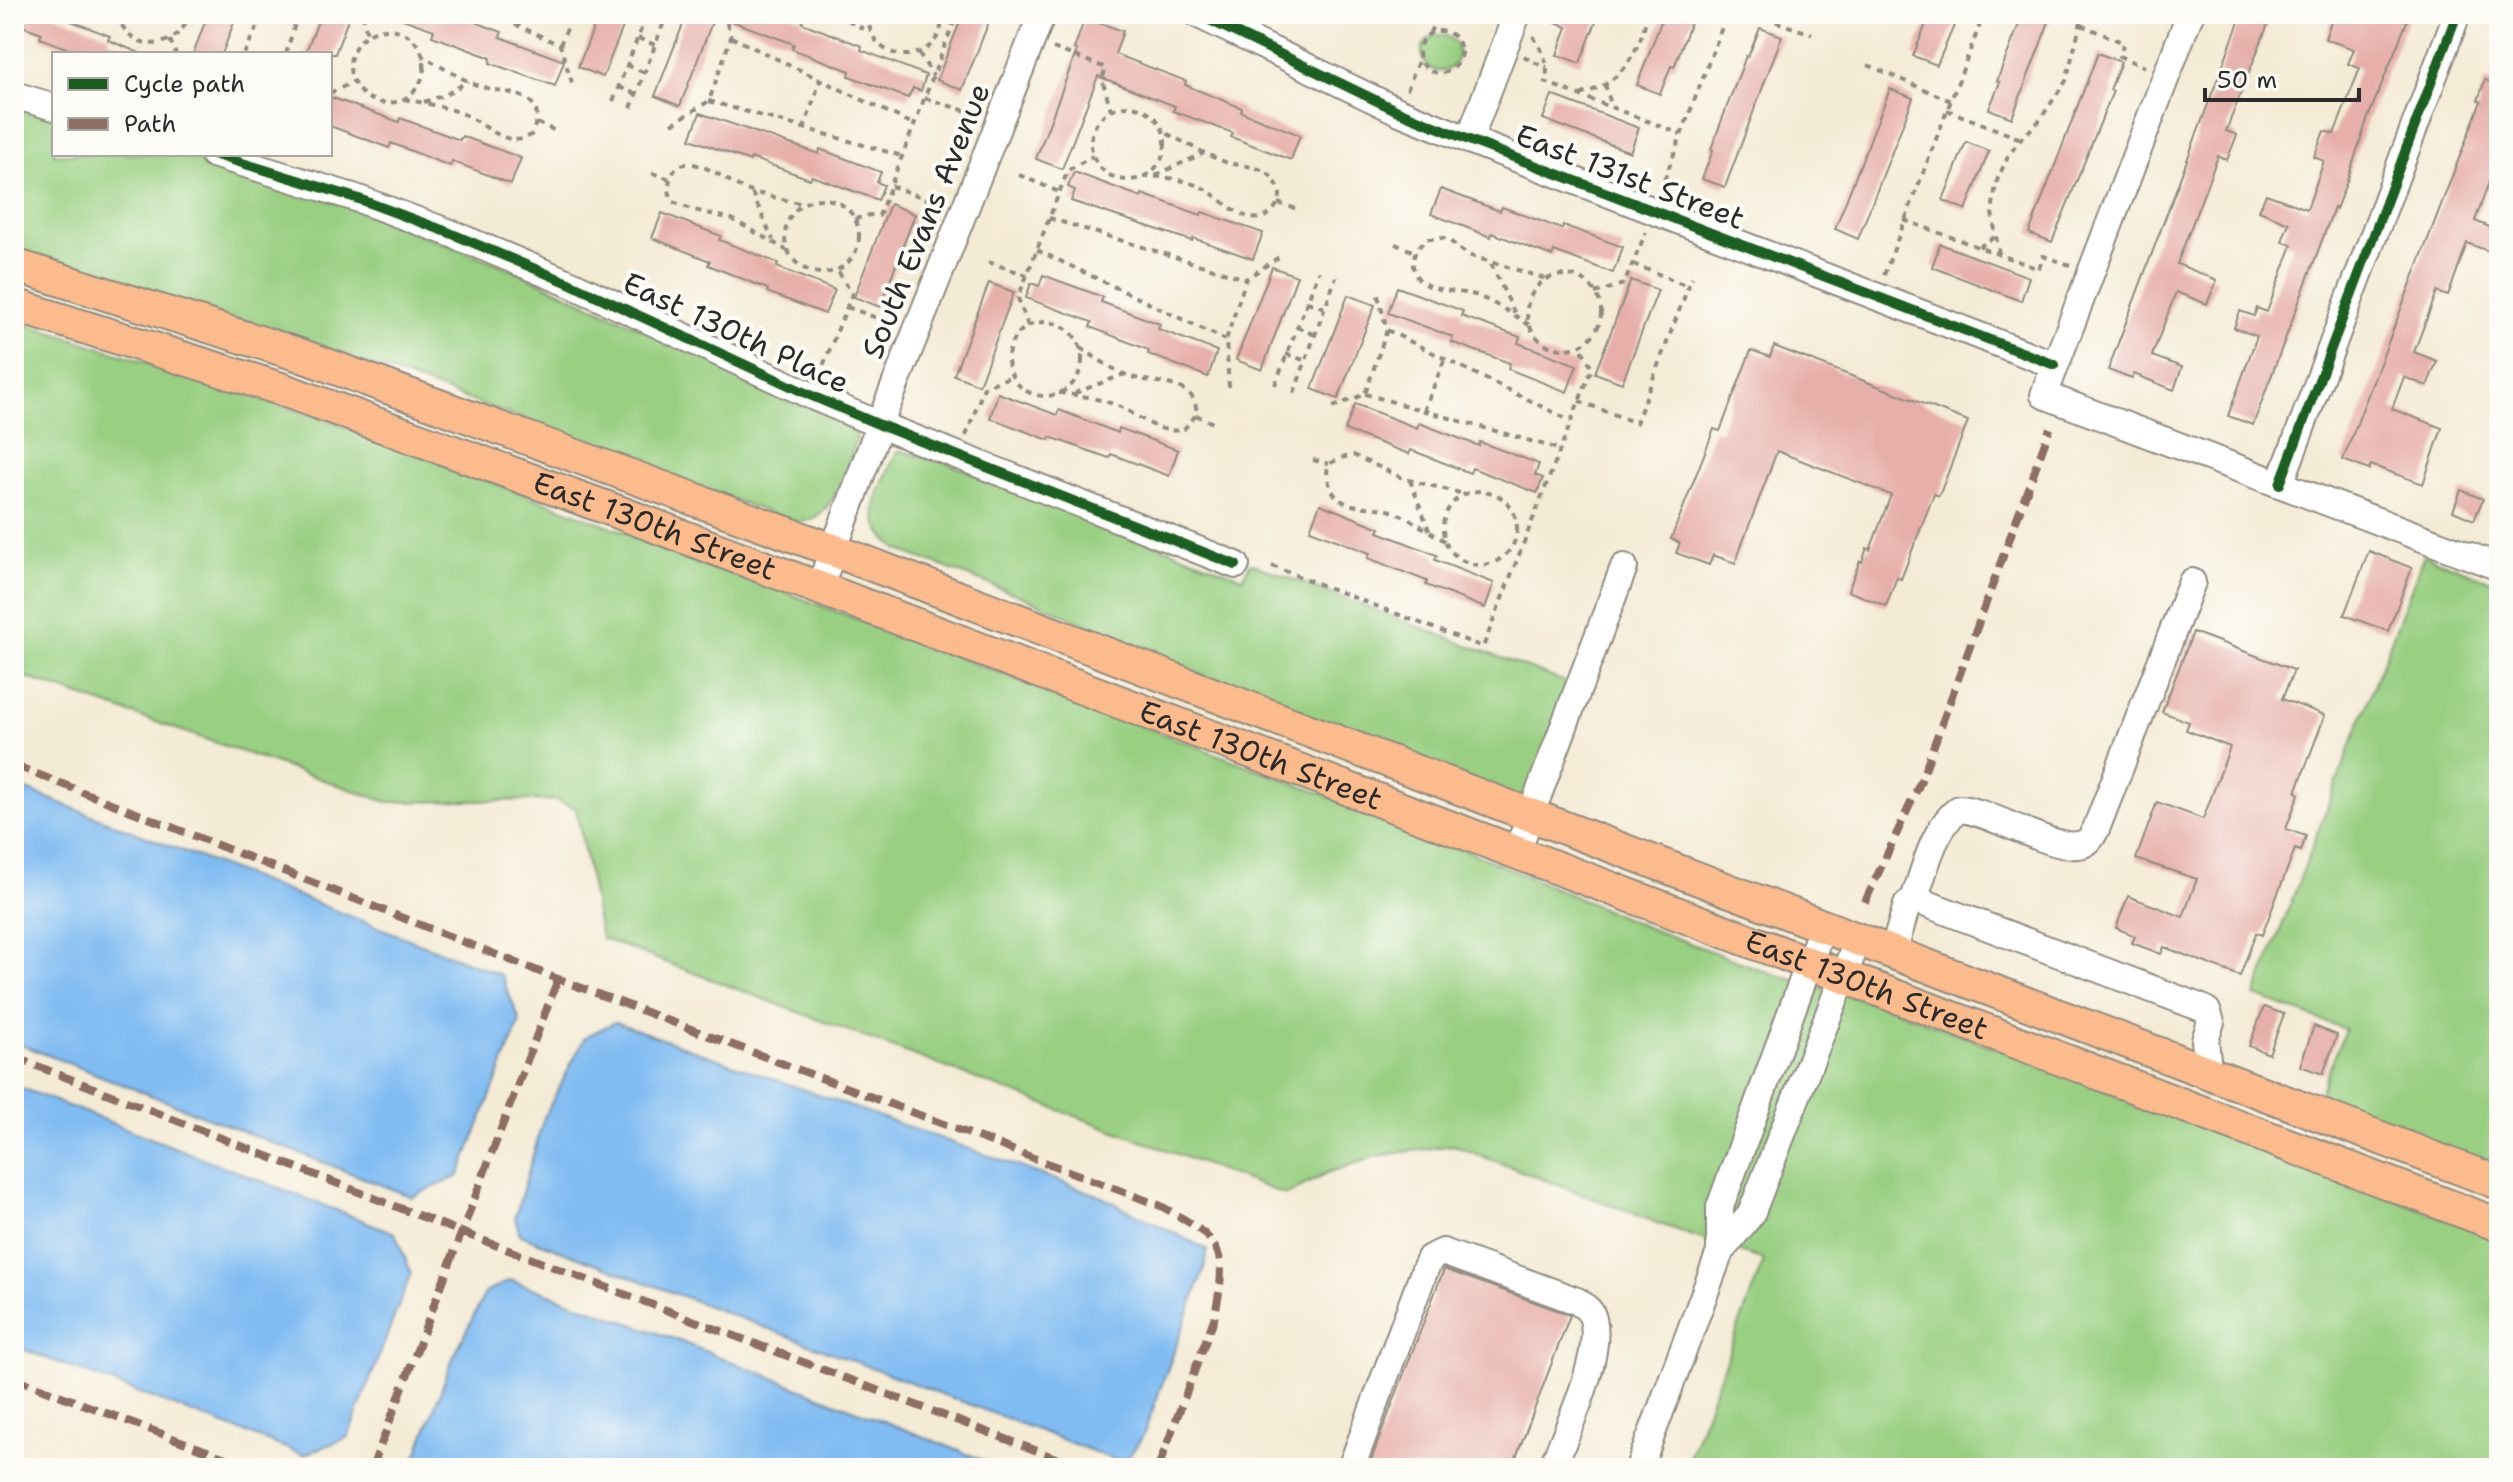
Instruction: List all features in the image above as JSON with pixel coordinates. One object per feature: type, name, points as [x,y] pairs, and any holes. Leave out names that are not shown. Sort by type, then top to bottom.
[{"type":"main road","name":"East 130th Street","points":[[14,265],[297,354],[833,550],[2499,1183]]},
{"type":"main road","name":"East 130th Street","points":[[14,305],[281,389],[820,586],[2499,1225]]},
{"type":"street","name":"South Evans Avenue","points":[[820,586],[1042,14]]},
{"type":"street","name":"East 131st Street","points":[[1197,14],[1400,112],[2055,365]]},
{"type":"street","points":[[2190,14],[2044,395],[2499,567]]},
{"type":"street","points":[[2280,484],[2457,14]]},
{"type":"street","points":[[1469,140],[1525,24]]},
{"type":"street","points":[[14,95],[52,106]]},
{"type":"street","name":"East 130th Place","points":[[220,156],[356,198],[450,233],[571,284],[880,425],[1236,565]]},
{"type":"street","points":[[1517,851],[1624,567]]},
{"type":"street","points":[[1893,953],[1907,905],[1914,899],[1941,830],[1959,809],[1983,814],[2054,842],[2081,845],[2089,840],[2096,829],[2192,582]]},
{"type":"street","points":[[1914,899],[2202,1008],[2207,1011],[2211,1022],[2205,1040],[2205,1072]]},
{"type":"street","points":[[1720,1252],[1720,1207],[1823,925]]},
{"type":"street","points":[[1639,1468],[1720,1252],[1751,1214],[1858,939]]},
{"type":"street","points":[[1351,1468],[1425,1269],[1430,1258],[1443,1252],[1577,1301],[1593,1317],[1595,1331],[1589,1372],[1552,1468]]},
{"type":"path","points":[[117,14],[120,23]]},
{"type":"path","points":[[107,15],[136,39],[147,43],[170,40],[185,26],[190,14]]},
{"type":"path","points":[[245,52],[263,14]]},
{"type":"path","points":[[287,52],[298,14]]},
{"type":"path","points":[[363,14],[367,35]]},
{"type":"path","points":[[493,14],[560,45]]},
{"type":"path","points":[[573,14],[560,45],[573,86]]},
{"type":"path","points":[[613,101],[648,14],[666,17],[631,108]]},
{"type":"path","points":[[672,124],[709,101],[731,37],[724,14]]},
{"type":"path","points":[[838,14],[872,35],[887,51],[897,55],[919,53],[936,39],[941,29],[942,14]]},
{"type":"path","points":[[853,14],[859,26]]},
{"type":"path","points":[[868,14],[872,35]]},
{"type":"path","points":[[855,219],[879,216],[957,14]]},
{"type":"path","points":[[1430,33],[1437,14]]},
{"type":"path","points":[[1580,95],[1605,84],[1622,69],[1641,39],[1647,14]]},
{"type":"path","points":[[1658,195],[1727,14]]},
{"type":"path","points":[[1753,14],[1812,34]]},
{"type":"path","points":[[1882,281],[1984,14]]},
{"type":"path","points":[[1999,254],[1992,213],[1996,183],[2008,156],[2039,121],[2066,81],[2083,14]]},
{"type":"path","points":[[1525,24],[1547,67],[1545,82],[1681,134]]},
{"type":"path","points":[[2081,25],[2124,43],[2119,56],[2150,70]]},
{"type":"path","points":[[385,29],[404,33],[412,39],[422,56],[424,73],[411,95],[392,103],[381,103],[360,92],[350,72],[353,51],[367,35],[385,29]]},
{"type":"path","points":[[941,29],[949,35]]},
{"type":"path","points":[[1404,97],[1425,36],[1443,31],[1455,37],[1461,49],[1459,62],[1449,72],[1428,70],[1419,59]]},
{"type":"path","points":[[731,37],[915,125]]},
{"type":"path","points":[[638,38],[655,45]]},
{"type":"path","points":[[170,40],[175,52]]},
{"type":"path","points":[[1050,47],[1106,68],[1102,79],[1111,110]]},
{"type":"path","points":[[919,53],[933,76]]},
{"type":"path","points":[[1524,55],[1547,67]]},
{"type":"path","points":[[404,99],[462,113],[516,141],[531,135],[537,123],[537,113],[532,103],[523,97],[468,81],[422,56]]},
{"type":"path","points":[[1459,62],[1469,65]]},
{"type":"path","points":[[627,65],[645,73]]},
{"type":"path","points":[[1868,65],[1951,101]]},
{"type":"path","points":[[422,103],[447,94],[468,81]]},
{"type":"path","points":[[804,129],[820,81]]},
{"type":"path","points":[[332,92],[353,82]]},
{"type":"path","points":[[1605,84],[1612,108]]},
{"type":"path","points":[[619,87],[636,94]]},
{"type":"path","points":[[925,98],[966,111]]},
{"type":"path","points":[[709,101],[903,156]]},
{"type":"path","points":[[1143,177],[1162,159],[1165,150],[1160,123],[1145,110],[1126,106],[1111,110],[1094,127],[1091,146],[1093,156],[1105,172],[1133,180],[1154,176],[1203,188],[1234,212],[1246,216],[1258,218],[1266,215],[1278,203],[1279,191],[1273,178],[1265,171],[1236,165],[1204,153],[1164,132]]},
{"type":"path","points":[[1947,110],[2021,139]]},
{"type":"path","points":[[537,123],[556,131]]},
{"type":"path","points":[[1154,176],[1204,153]]},
{"type":"path","points":[[1028,326],[1018,298],[1068,170],[1093,156]]},
{"type":"path","points":[[788,251],[732,219],[673,202],[668,190],[670,179],[676,168],[690,163],[700,164],[752,192],[804,204]]},
{"type":"path","points":[[652,173],[670,179]]},
{"type":"path","points":[[1019,175],[1059,192]]},
{"type":"path","points":[[891,186],[930,200]]},
{"type":"path","points":[[752,192],[763,223],[774,242]]},
{"type":"path","points":[[813,200],[833,201],[842,205],[855,219],[857,248],[837,270],[828,273],[808,271],[788,251],[787,224],[796,209],[804,204],[813,200]]},
{"type":"path","points":[[1278,203],[1297,209]]},
{"type":"path","points":[[1049,218],[1246,279]]},
{"type":"path","points":[[1904,220],[2039,269],[2043,256],[2076,267]]},
{"type":"path","points":[[1595,293],[1624,284],[1647,229]]},
{"type":"path","points":[[1979,247],[1996,236]]},
{"type":"path","points":[[1529,325],[1475,295],[1439,289],[1424,283],[1414,269],[1415,252],[1428,239],[1446,238],[1468,255],[1547,279]]},
{"type":"path","points":[[1395,244],[1415,252]]},
{"type":"path","points":[[1037,250],[1226,340]]},
{"type":"path","points":[[1229,387],[1226,340],[1246,279],[1279,257]]},
{"type":"path","points":[[988,262],[1027,275]]},
{"type":"path","points":[[1491,263],[1516,316]]},
{"type":"path","points":[[1633,264],[1688,286]]},
{"type":"path","points":[[815,386],[852,294],[837,270]]},
{"type":"path","points":[[1275,385],[1319,271]]},
{"type":"path","points":[[1565,275],[1574,277],[1590,286],[1599,301],[1601,318],[1594,335],[1580,346],[1570,349],[1550,347],[1534,334],[1529,325],[1529,299],[1547,279],[1565,275]]},
{"type":"path","points":[[1294,393],[1336,277]]},
{"type":"path","points":[[1579,401],[1636,423],[1692,277]]},
{"type":"path","points":[[1365,394],[1387,330],[1377,292]]},
{"type":"path","points":[[1307,302],[1325,308]]},
{"type":"path","points":[[847,307],[902,327]]},
{"type":"path","points":[[1046,322],[1055,323],[1071,333],[1080,348],[1078,375],[1067,389],[1050,396],[1024,390],[1012,376],[1007,360],[1011,343],[1021,330],[1046,322]]},
{"type":"path","points":[[1297,327],[1315,335]]},
{"type":"path","points":[[1387,330],[1571,421]]},
{"type":"path","points":[[1272,566],[1483,647],[1592,368],[1580,346]]},
{"type":"path","points":[[1059,393],[1119,406],[1152,425],[1170,431],[1184,429],[1196,415],[1192,395],[1182,388],[1125,374],[1080,348]]},
{"type":"path","points":[[1286,354],[1306,361]]},
{"type":"path","points":[[1424,411],[1445,358]]},
{"type":"path","points":[[1072,394],[1125,374]]},
{"type":"path","points":[[962,447],[984,387],[1012,376]]},
{"type":"path","points":[[1333,407],[1365,394],[1560,449]]},
{"type":"path","points":[[1196,415],[1215,424]]},
{"type":"path","points":[[1313,460],[1329,464],[1353,455],[1410,480],[1464,494]]},
{"type":"path","points":[[1329,464],[1327,475],[1331,489],[1346,505],[1393,511],[1445,541],[1456,557],[1474,565],[1484,565],[1502,557],[1515,542],[1517,522],[1509,504],[1493,493],[1473,491],[1456,499],[1445,514],[1445,541]]},
{"type":"path","points":[[1410,480],[1430,532]]},
{"type":"path","points":[[1515,542],[1523,545]]},
{"type":"green space","points":[[1440,35],[1453,40],[1458,53],[1453,66],[1440,71],[1427,66],[1422,53],[1427,40]]},
{"type":"green space","points":[[14,105],[52,117],[52,156],[186,156],[318,196],[512,269],[842,421],[842,425],[856,432],[857,439],[830,503],[810,520],[790,521],[387,370],[14,252]]},
{"type":"green space","points":[[14,320],[330,421],[1421,831],[1643,926],[1767,972],[1885,1006],[2499,1239],[2499,1468],[1685,1468],[1764,1260],[1453,1145],[1377,1156],[1327,1173],[1286,1195],[601,938],[576,808],[554,800],[387,802],[14,673]]},
{"type":"green space","points":[[902,451],[917,456],[919,452],[1243,578],[1250,563],[1570,684],[1527,801],[1256,699],[1031,600],[897,549],[885,538],[875,515],[884,480],[896,453]]},
{"type":"green space","points":[[2424,555],[2499,584],[2499,1168],[2317,1100],[2345,1029],[2255,996]]},
{"type":"water","points":[[14,785],[501,975],[520,1021],[459,1176],[412,1197],[14,1042]]},
{"type":"water","points":[[615,1022],[1098,1195],[1208,1250],[1203,1272],[1143,1436],[1124,1463],[520,1235],[515,1217],[544,1117],[585,1037]]},
{"type":"water","points":[[14,1085],[395,1233],[411,1273],[348,1437],[304,1455],[14,1346]]},
{"type":"water","points":[[510,1280],[674,1339],[1003,1468],[412,1468],[453,1358],[485,1293]]},
{"type":"building","points":[[14,14],[53,14],[110,36],[108,40],[137,52],[77,52],[40,38],[42,33],[14,23]]},
{"type":"building","points":[[208,14],[237,14],[223,52],[194,52]]},
{"type":"building","points":[[321,14],[350,14],[335,54],[306,52]]},
{"type":"building","points":[[395,14],[454,14],[502,32],[500,37],[564,61],[555,86],[490,63],[491,58],[432,36],[434,30]]},
{"type":"building","points":[[599,14],[628,14],[603,77],[578,67]]},
{"type":"building","points":[[687,14],[715,14],[680,106],[655,96]]},
{"type":"building","points":[[718,14],[790,14],[803,19],[802,23],[862,46],[861,50],[926,75],[921,91],[913,88],[908,98],[849,76],[850,71],[792,49],[794,44]]},
{"type":"building","points":[[963,14],[992,14],[962,90],[937,80]]},
{"type":"building","points":[[1538,14],[1599,14],[1580,63],[1557,55],[1567,27]]},
{"type":"building","points":[[1664,14],[1694,14],[1660,94],[1637,85]]},
{"type":"building","points":[[1930,14],[1959,14],[1937,65],[1913,56]]},
{"type":"building","points":[[2023,14],[2052,14],[2012,118],[1989,109]]},
{"type":"building","points":[[2242,14],[2272,14],[2226,131],[2237,135],[2227,160],[2218,156],[2177,264],[2217,280],[2207,304],[2176,292],[2152,356],[2182,367],[2174,390],[2134,374],[2132,379],[2108,370]]},
{"type":"building","points":[[2336,14],[2410,14],[2253,425],[2228,416],[2257,336],[2234,328],[2240,311],[2254,316],[2257,308],[2267,312],[2292,245],[2282,241],[2289,223],[2259,211],[2266,194],[2307,209],[2324,161],[2314,157],[2324,131],[2334,134],[2360,68],[2348,64],[2354,49],[2325,39]]},
{"type":"building","points":[[1085,18],[1123,31],[1115,54],[1186,81],[1185,85],[1242,108],[1241,112],[1300,135],[1291,160],[1231,137],[1233,133],[1173,111],[1175,106],[1098,76],[1062,169],[1036,159],[1077,50],[1074,49]]},
{"type":"building","points":[[1760,28],[1782,36],[1725,187],[1702,179],[1746,56]]},
{"type":"building","points":[[2098,53],[2121,62],[2110,90],[2113,91],[2052,242],[2029,233]]},
{"type":"building","points":[[2485,80],[2499,85],[2499,154],[2475,221],[2499,231],[2499,255],[2467,243],[2448,296],[2437,292],[2414,352],[2437,361],[2427,386],[2404,377],[2392,409],[2442,428],[2423,484],[2371,465],[2369,470],[2343,460],[2481,101],[2478,100]]},
{"type":"building","points":[[1890,89],[1913,98],[1858,239],[1835,229]]},
{"type":"building","points":[[1552,95],[1639,128],[1630,152],[1543,119]]},
{"type":"building","points":[[332,98],[460,140],[462,136],[521,158],[511,184],[452,161],[450,166],[391,143],[389,148],[332,127]]},
{"type":"building","points":[[700,113],[819,154],[820,149],[881,172],[877,182],[884,185],[878,200],[812,176],[810,179],[751,158],[750,161],[690,139]]},
{"type":"building","points":[[1966,142],[1989,151],[1966,210],[1943,200]]},
{"type":"building","points":[[1074,172],[1141,197],[1142,194],[1263,233],[1253,259],[1071,201],[1075,190],[1068,187]]},
{"type":"building","points":[[1441,189],[1500,211],[1502,207],[1623,247],[1613,273],[1554,251],[1552,256],[1492,233],[1491,237],[1431,214]]},
{"type":"building","points":[[890,204],[915,214],[880,307],[854,297]]},
{"type":"building","points":[[662,213],[721,236],[719,240],[835,290],[825,314],[767,292],[768,289],[708,265],[710,261],[652,238]]},
{"type":"building","points":[[1940,244],[2029,277],[2021,301],[1932,267]]},
{"type":"building","points":[[1272,267],[1297,276],[1262,370],[1236,360]]},
{"type":"building","points":[[1043,275],[1103,297],[1101,302],[1160,324],[1158,329],[1217,351],[1208,377],[1090,327],[1092,322],[1026,298],[1031,283],[1039,286]]},
{"type":"building","points":[[1631,280],[1658,290],[1622,383],[1595,373]]},
{"type":"building","points":[[989,283],[1014,292],[979,385],[954,375]]},
{"type":"building","points":[[1397,287],[1463,311],[1461,316],[1520,337],[1518,343],[1577,365],[1567,392],[1508,369],[1510,363],[1451,342],[1453,337],[1388,313]]},
{"type":"building","points":[[1348,295],[1375,305],[1338,399],[1312,389]]},
{"type":"building","points":[[1774,346],[1968,421],[1939,496],[1934,494],[1901,579],[1897,577],[1886,606],[1848,591],[1860,561],[1867,548],[1870,550],[1891,495],[1777,451],[1735,563],[1713,555],[1709,565],[1676,553],[1680,543],[1671,539],[1714,429],[1720,431],[1751,350],[1770,357]]},
{"type":"building","points":[[998,393],[1057,415],[1059,410],[1118,433],[1119,428],[1178,450],[1169,476],[1111,454],[1109,458],[990,418]]},
{"type":"building","points":[[1355,404],[1417,428],[1419,423],[1539,464],[1535,475],[1543,478],[1537,493],[1472,468],[1470,473],[1411,450],[1409,454],[1345,430]]},
{"type":"building","points":[[2461,490],[2483,499],[2474,520],[2453,511]]},
{"type":"building","points":[[1320,504],[1380,528],[1378,532],[1437,555],[1435,560],[1494,583],[1485,608],[1368,558],[1370,553],[1310,530]]},
{"type":"building","points":[[2369,551],[2412,568],[2388,631],[2344,615]]},
{"type":"building","points":[[2193,632],[2294,670],[2282,699],[2325,715],[2296,792],[2299,794],[2286,829],[2306,836],[2301,851],[2295,849],[2262,935],[2256,933],[2240,976],[2164,947],[2161,954],[2132,943],[2135,936],[2116,928],[2128,896],[2183,917],[2197,879],[2136,859],[2157,802],[2203,819],[2230,747],[2186,730],[2189,722],[2162,712]]},
{"type":"building","points":[[2264,1007],[2284,1014],[2269,1054],[2249,1046]]},
{"type":"building","points":[[2314,1026],[2337,1035],[2323,1074],[2300,1066]]},
{"type":"building","points":[[1444,1269],[1570,1315],[1512,1468],[1368,1468]]},
{"type":"marked path","points":[[1865,902],[1920,783],[2050,428]]},
{"type":"marked path","points":[[14,765],[558,979],[1161,1206],[1182,1218],[1209,1238],[1220,1261],[1221,1277],[1214,1319],[1158,1468]]},
{"type":"marked path","points":[[372,1468],[558,979]]},
{"type":"marked path","points":[[14,1057],[461,1232],[1082,1468]]},
{"type":"marked path","points":[[14,1378],[252,1468]]},
{"type":"cycle path","points":[[1197,14],[1400,112],[2055,365]]},
{"type":"cycle path","points":[[2280,484],[2457,14]]},
{"type":"cycle path","points":[[220,156],[356,198],[450,233],[571,284],[880,425],[1236,565]]}]
